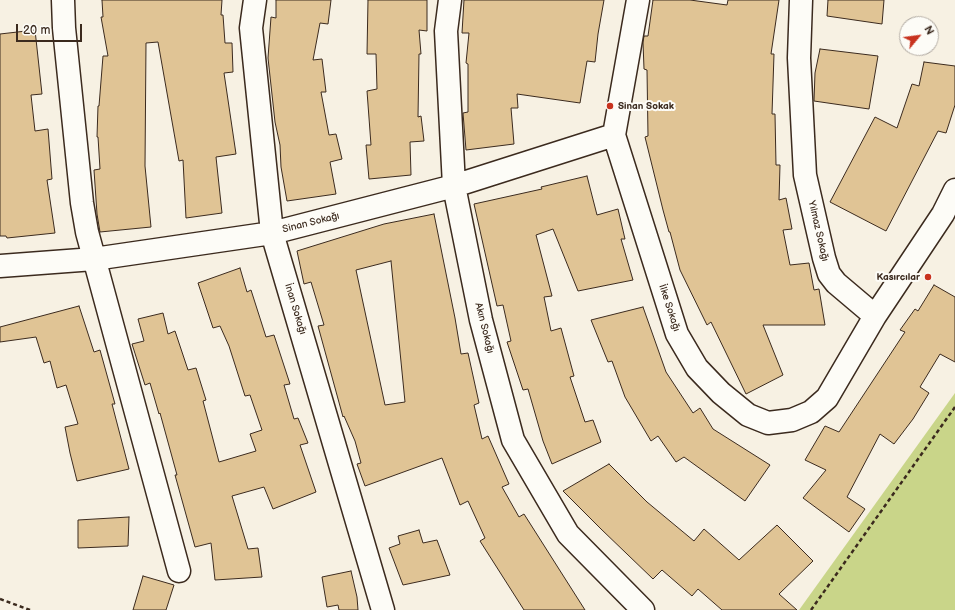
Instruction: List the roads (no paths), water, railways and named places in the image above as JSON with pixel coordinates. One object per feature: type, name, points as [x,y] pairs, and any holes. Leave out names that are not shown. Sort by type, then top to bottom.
[{"type":"street","points":[[63,0],[64,28],[82,203],[87,232],[179,571]]},
{"type":"street","name":"İnan Sokağı","points":[[255,0],[251,28],[272,233],[383,610]]},
{"type":"street","name":"Akın Sokağı","points":[[450,0],[446,31],[454,186],[481,320],[513,440],[568,534],[644,610]]},
{"type":"street","name":"İlke Sokağı","points":[[638,0],[614,135],[677,334],[698,368],[721,393],[748,415],[768,422],[792,420],[811,412],[827,398],[875,316]]},
{"type":"street","name":"Yılmaz Sokağı","points":[[801,0],[799,58],[805,175],[824,258],[829,274],[836,283],[875,316]]},
{"type":"street","name":"Sinan Sokağı","points":[[0,266],[94,258],[272,233],[454,186],[614,135]]},
{"type":"street","points":[[875,316],[943,214],[955,190]]},
{"type":"place","name":"Sinan Sokak","points":[[610,106]]},
{"type":"place","name":"Kasırcılar","points":[[928,277]]}]
